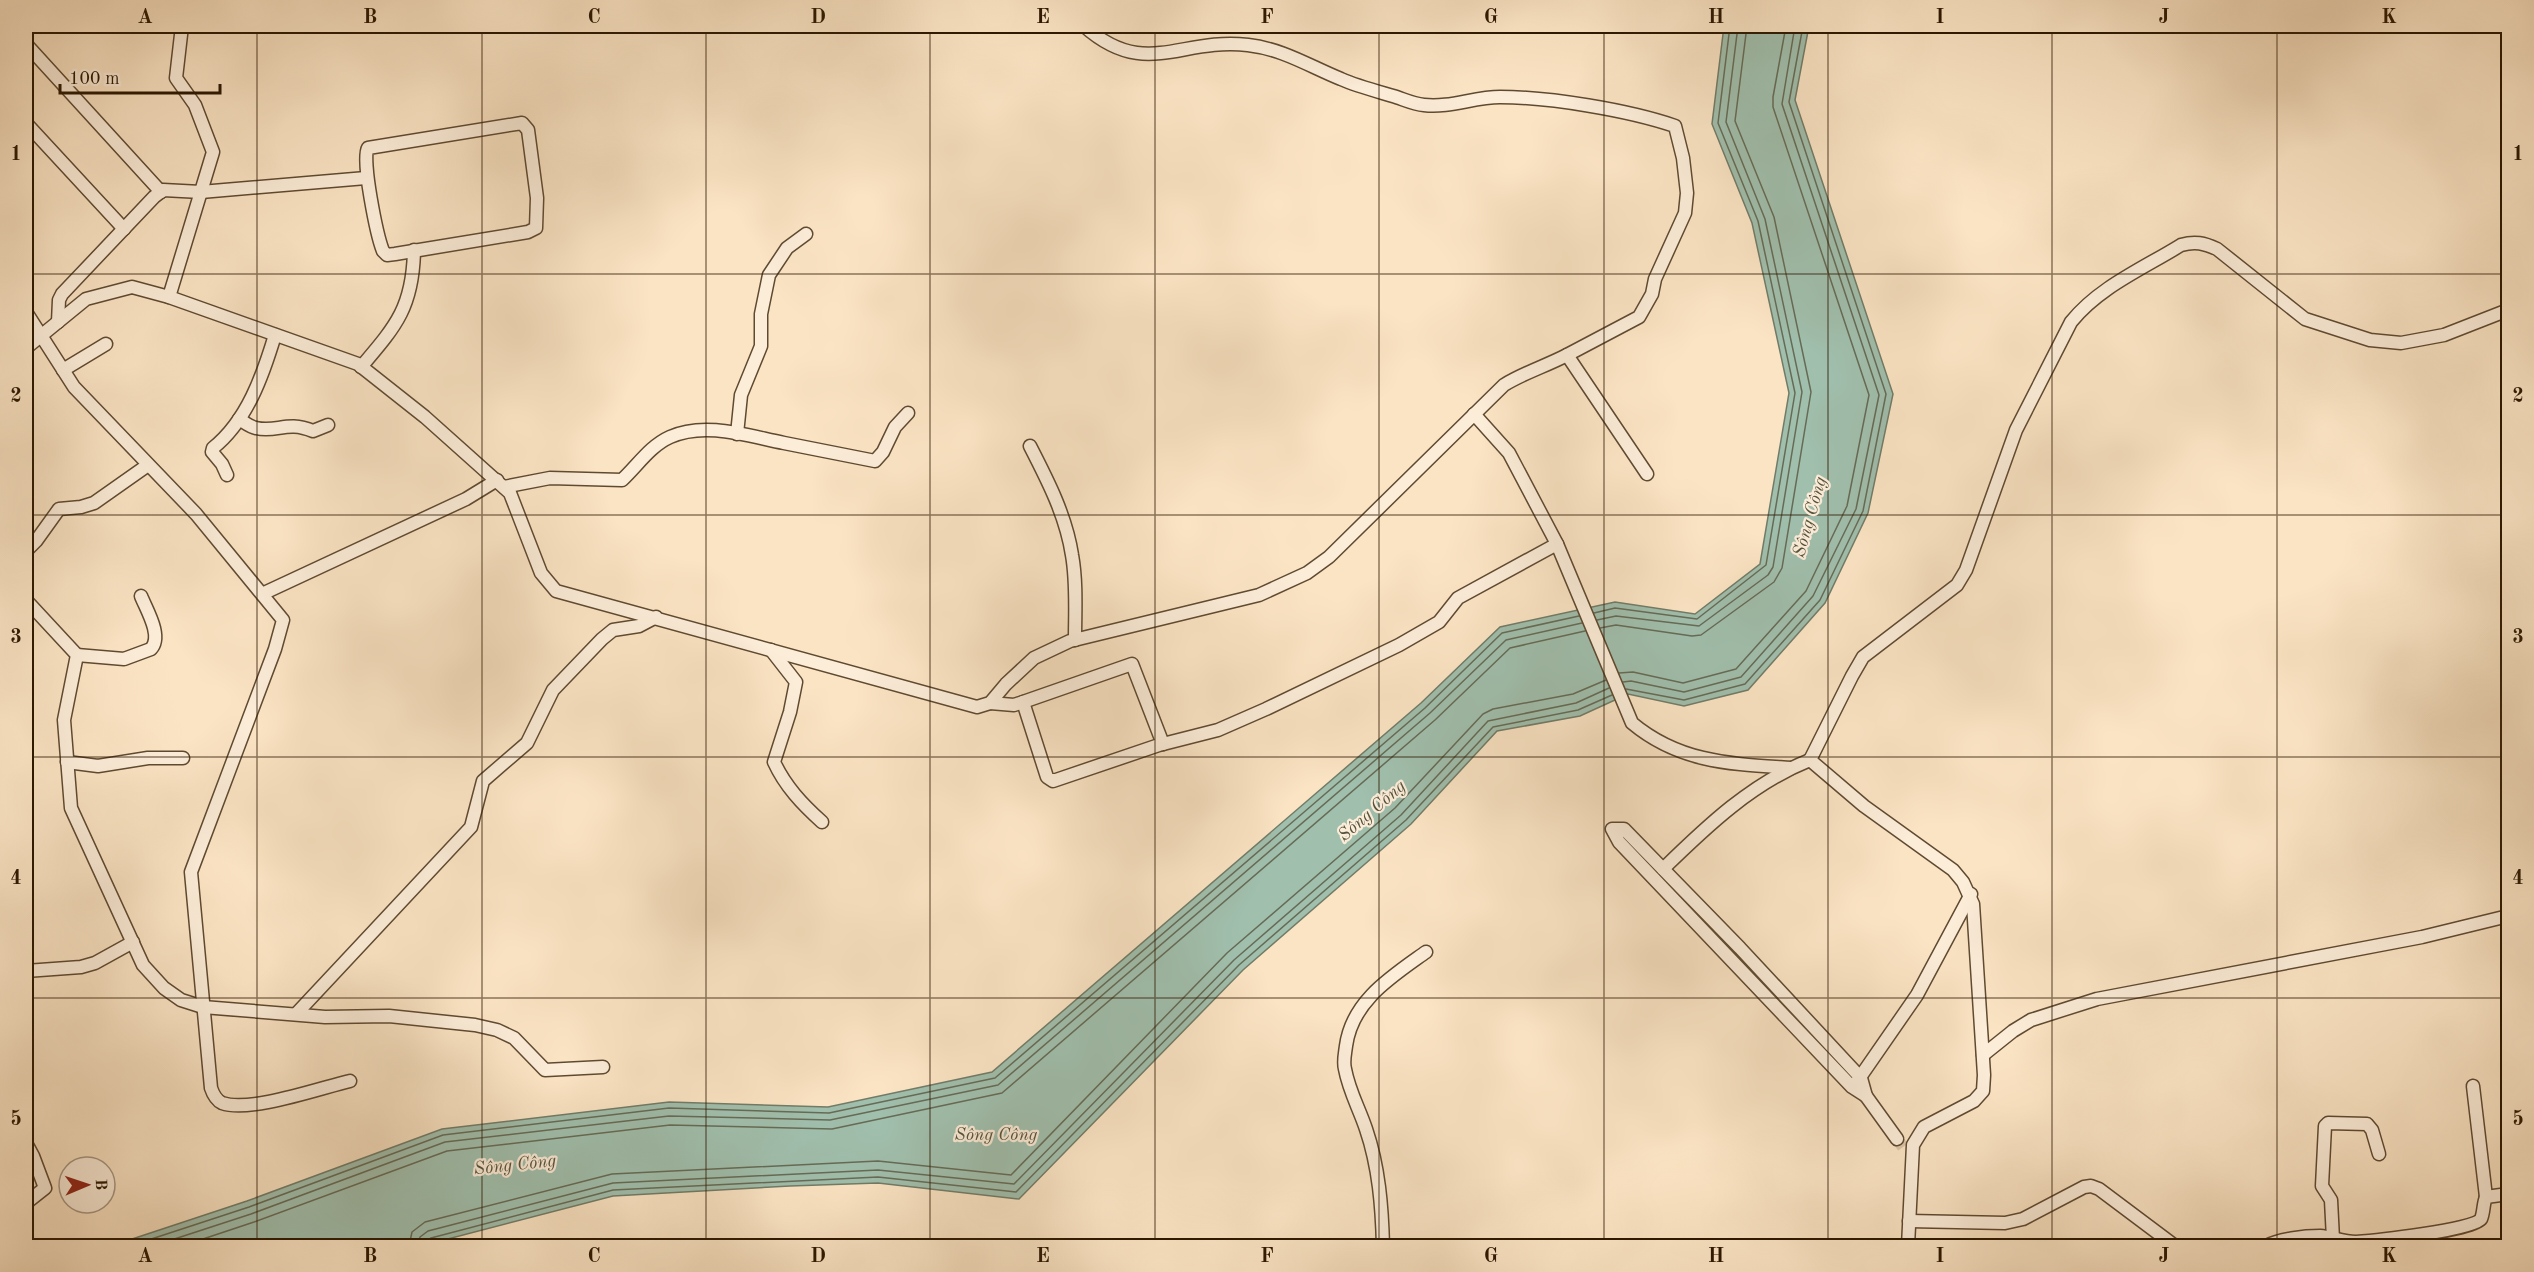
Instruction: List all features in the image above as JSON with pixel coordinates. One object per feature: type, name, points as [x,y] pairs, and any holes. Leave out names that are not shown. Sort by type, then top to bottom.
[{"type":"street","points":[[169,297],[213,152],[195,105],[176,78],[182,26]]},
{"type":"street","points":[[990,703],[1006,684],[1034,658],[1075,640],[1259,595],[1307,573],[1329,556],[1504,385],[1517,377],[1540,369],[1639,317],[1652,294],[1655,279],[1685,213],[1687,193],[1683,158],[1675,126],[1658,120],[1600,109],[1499,96],[1452,105],[1422,105],[1341,80],[1293,55],[1247,44],[1207,46],[1146,55],[1130,53],[1111,46],[1084,26]]},
{"type":"street","points":[[26,44],[161,192]]},
{"type":"street","points":[[26,123],[124,229]]},
{"type":"street","points":[[522,123],[526,126],[537,198],[536,228],[528,232],[414,250],[387,255],[383,251],[366,178],[365,152],[374,146],[522,123]]},
{"type":"street","points":[[58,322],[59,300],[62,294],[161,192],[201,192],[366,178]]},
{"type":"street","points":[[737,434],[741,395],[761,346],[761,314],[769,275],[787,248],[806,234]]},
{"type":"street","points":[[1663,869],[1706,827],[1764,784],[1810,760],[1863,657],[1957,585],[1966,570],[2016,430],[2071,322],[2096,296],[2181,245],[2191,242],[2204,243],[2217,249],[2305,319],[2370,340],[2401,343],[2444,335],[2508,308]]},
{"type":"street","points":[[361,367],[397,324],[405,307],[414,250]]},
{"type":"street","points":[[26,348],[86,299],[132,287],[169,297],[361,367],[425,417],[510,493],[541,573],[556,591],[977,707],[990,703],[1014,705],[1132,664],[1163,744]]},
{"type":"street","points":[[26,312],[63,370],[88,403],[196,514],[283,620],[278,639],[191,872],[211,1088],[219,1101],[246,1104],[281,1100],[350,1081]]},
{"type":"street","points":[[227,475],[222,464],[212,452],[213,448],[239,419],[253,393],[275,335]]},
{"type":"street","points":[[63,370],[106,344]]},
{"type":"street","points":[[1567,355],[1647,474]]},
{"type":"street","points":[[262,594],[501,484],[550,478],[622,480],[647,452],[668,438],[685,431],[709,430],[737,434],[875,461],[884,452],[895,427],[908,413]]},
{"type":"street","points":[[1474,414],[1509,453],[1557,544],[1632,723],[1650,737],[1681,752],[1708,761],[1791,768]]},
{"type":"street","points":[[239,419],[255,429],[285,425],[303,427],[313,431],[328,425]]},
{"type":"street","points":[[1030,446],[1059,506],[1072,555],[1075,583],[1075,640]]},
{"type":"street","points":[[26,551],[59,509],[94,503],[148,465]]},
{"type":"street","points":[[1023,702],[1049,781],[1163,744],[1218,730],[1399,645],[1439,622],[1458,598],[1557,544]]},
{"type":"street","points":[[26,600],[77,655],[124,659],[151,649],[155,640],[152,622],[141,596]]},
{"type":"street","points":[[296,1014],[471,827],[483,781],[527,743],[553,690],[613,630],[639,626],[656,617]]},
{"type":"street","points":[[771,650],[796,682],[790,712],[774,762],[787,786],[822,822]]},
{"type":"street","points":[[77,655],[64,720],[71,808],[143,965],[164,988],[181,1000],[203,1007],[325,1017],[389,1016],[475,1025],[497,1030],[514,1038],[545,1070],[603,1067]]},
{"type":"street","points":[[67,762],[98,766],[148,758],[183,759]]},
{"type":"street","points":[[1810,760],[1864,806],[1953,870],[1971,894],[1981,1020],[1983,1091],[1974,1101],[1924,1126],[1913,1144],[1908,1246]]},
{"type":"street","points":[[1868,1100],[1861,1078],[1624,829],[1612,829],[1619,842],[1852,1087],[1868,1100],[1912,1157]]},
{"type":"street","points":[[1852,1087],[1861,1078],[1917,994],[1971,894]]},
{"type":"street","points":[[1983,1055],[2031,1020],[2097,999],[2422,937],[2508,916]]},
{"type":"street","points":[[26,971],[81,968],[95,963],[132,942]]},
{"type":"street","points":[[1383,1246],[1381,1197],[1366,1128],[1352,1097],[1344,1066],[1348,1035],[1350,1026],[1369,997],[1392,976],[1426,952]]},
{"type":"street","points":[[2266,1246],[2320,1236],[2353,1242],[2383,1240],[2476,1224],[2481,1220],[2486,1197],[2473,1086]]},
{"type":"street","points":[[2333,1239],[2331,1200],[2322,1186],[2325,1126],[2328,1124],[2367,1124],[2373,1130],[2379,1154]]},
{"type":"street","points":[[26,1143],[45,1188],[26,1203]]},
{"type":"street","points":[[1909,1221],[2005,1223],[2023,1219],[2073,1192],[2091,1186],[2099,1189],[2175,1246]]},
{"type":"street","points":[[2486,1197],[2508,1194]]},
{"type":"water","name":"Sông Công","points":[[1724,26],[1809,26],[1795,100],[1893,394],[1868,513],[1825,603],[1748,690],[1684,706],[1628,694],[1580,716],[1497,731],[1411,824],[1243,970],[1019,1199],[878,1183],[790,1186],[613,1196],[421,1246],[111,1246],[247,1201],[442,1129],[669,1102],[828,1107],[992,1072],[1421,703],[1500,627],[1615,602],[1695,614],[1760,564],[1789,393],[1752,223],[1712,124]]},
{"type":"tunnel","points":[[1897,1139],[1903,1147]]}]
